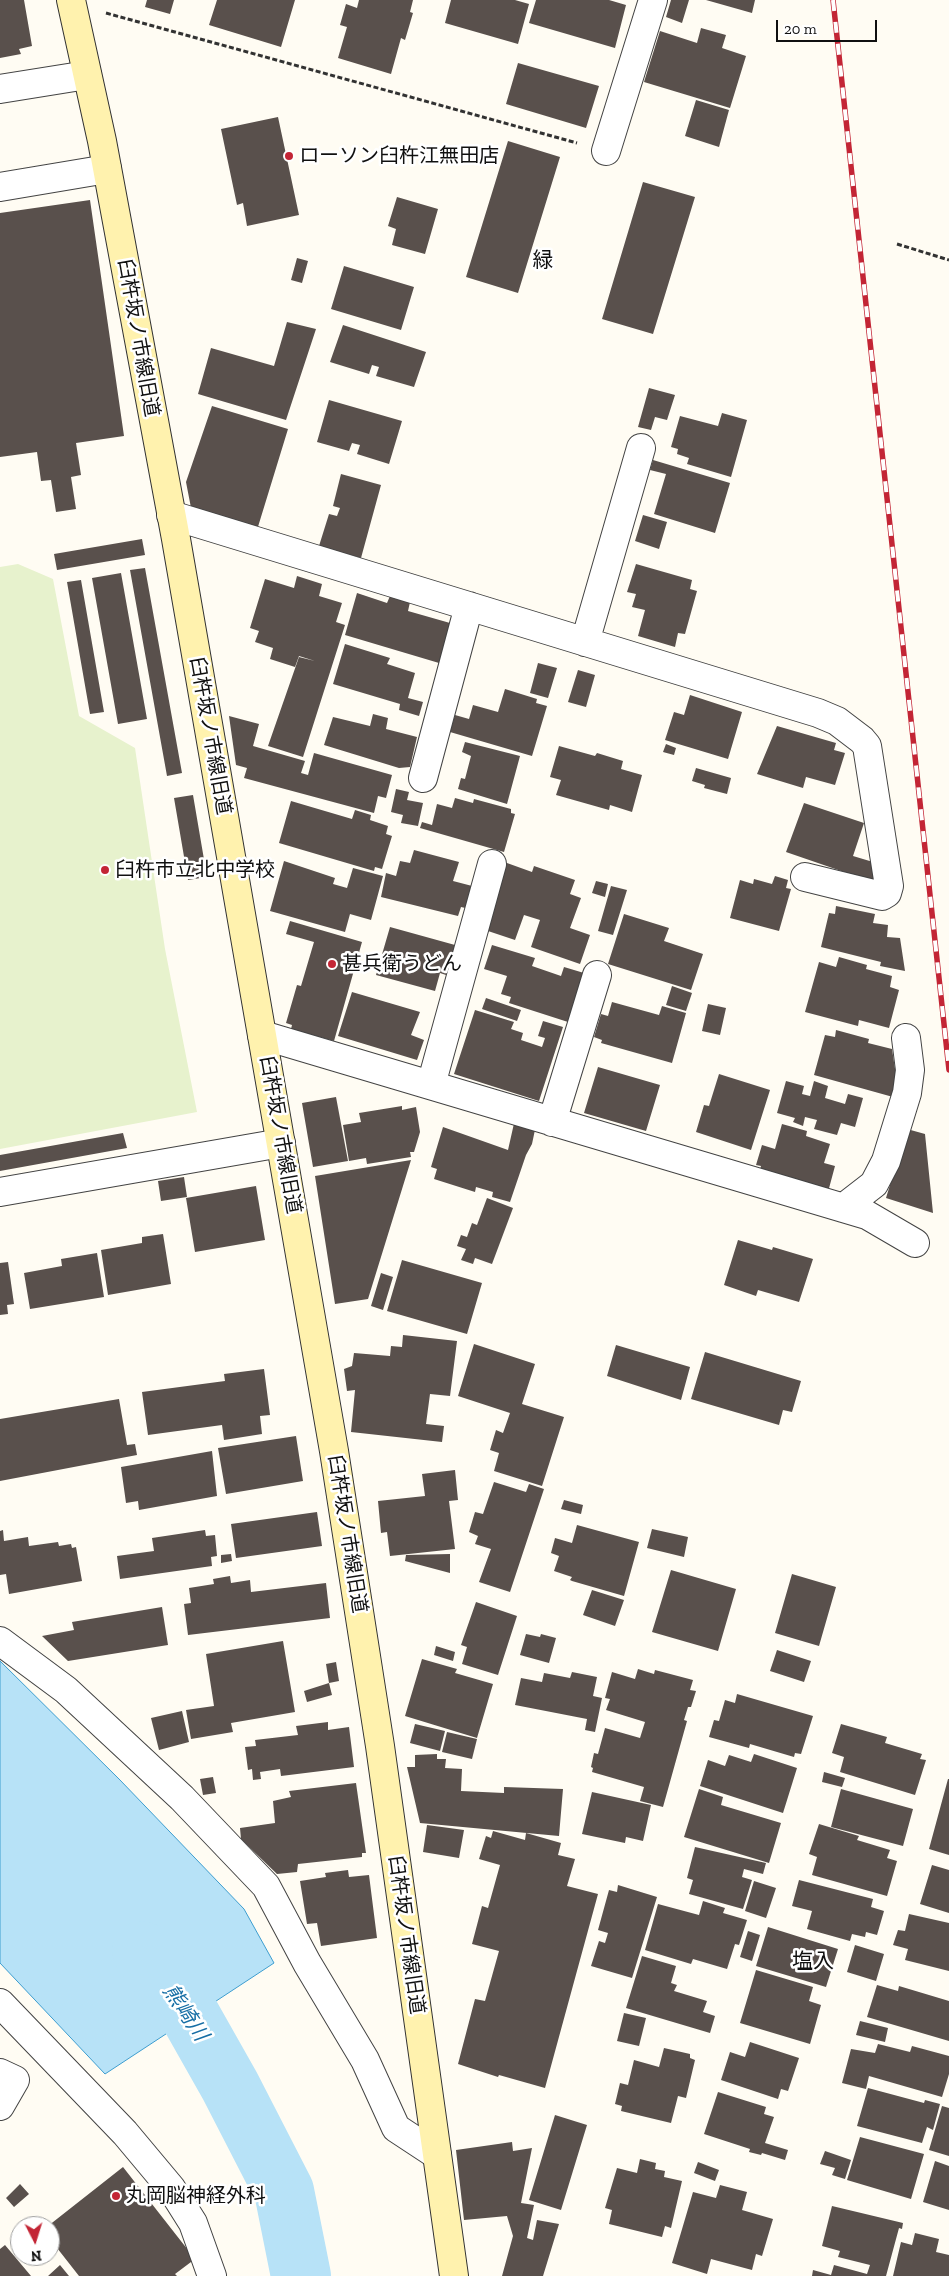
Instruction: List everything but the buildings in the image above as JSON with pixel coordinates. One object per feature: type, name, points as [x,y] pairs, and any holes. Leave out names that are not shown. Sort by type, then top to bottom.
[{"type":"street","points":[[606,151],[653,0]]},
{"type":"street","name":"臼杵坂ノ市線旧道","points":[[71,2],[107,169],[171,515],[334,1451],[380,1746],[454,2276]]},
{"type":"street","points":[[0,89],[87,75]]},
{"type":"street","points":[[0,187],[107,169]]},
{"type":"street","points":[[586,642],[641,448]]},
{"type":"street","points":[[171,515],[818,713],[837,721],[867,746],[889,886],[888,893],[882,896],[804,877]]},
{"type":"street","points":[[423,778],[469,606]]},
{"type":"street","points":[[431,1085],[492,864]]},
{"type":"street","points":[[552,1122],[597,975]]},
{"type":"street","points":[[262,1035],[867,1215],[915,1243]]},
{"type":"street","points":[[843,1208],[874,1184],[886,1162],[907,1093],[910,1070],[906,1038]]},
{"type":"street","points":[[0,1192],[281,1143]]},
{"type":"street","points":[[0,1641],[66,1690],[182,1798],[266,1886],[307,1963],[365,2060],[396,2128],[437,2154]]},
{"type":"street","points":[[0,2003],[125,2133],[172,2188],[193,2223],[212,2276]]},
{"type":"street","points":[[0,2073],[15,2080],[0,2106]]},
{"type":"path","points":[[71,2],[606,151]]},
{"type":"path","points":[[897,244],[949,260]]},
{"type":"green space","points":[[18,564],[53,579],[79,716],[135,748],[165,949],[197,1112],[0,1149],[0,567]]},
{"type":"water","points":[[0,1661],[120,1780],[244,1909],[274,1963],[105,2074],[0,1963]]},
{"type":"waterway","name":"熊崎川","points":[[142,1951],[191,2017],[230,2086],[284,2191],[301,2276]]},
{"type":"railway","points":[[833,0],[949,1070]]},
{"type":"place","name":"ローソン臼杵江無田店","points":[[289,156]]},
{"type":"place","name":"臼杵市立北中学校","points":[[105,870]]},
{"type":"place","name":"甚兵衛うどん","points":[[332,964]]},
{"type":"place","name":"丸岡脳神経外科","points":[[116,2196]]},
{"type":"district","name":"緑","points":[[543,261]]},
{"type":"district","name":"塩入","points":[[813,1962]]}]
